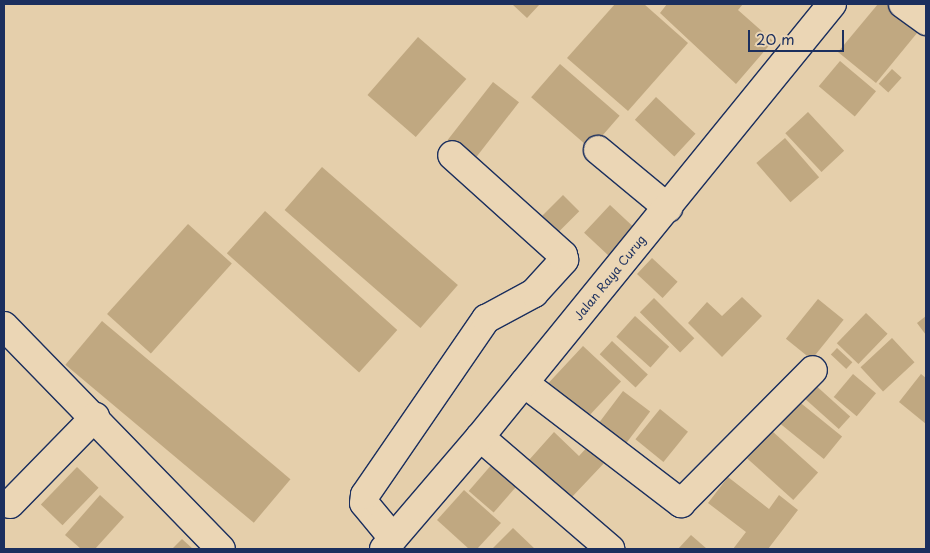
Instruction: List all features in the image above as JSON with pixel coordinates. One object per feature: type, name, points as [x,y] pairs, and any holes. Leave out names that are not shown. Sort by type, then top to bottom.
[{"type":"street","name":"Jalan Raya Curug","points":[[388,544],[480,437],[832,4]]},
{"type":"street","points":[[902,4],[926,21]]},
{"type":"street","points":[[598,150],[668,208]]},
{"type":"street","points":[[388,544],[364,504],[365,495],[486,318],[534,294],[564,260],[563,255],[452,154]]},
{"type":"street","points":[[4,326],[95,417],[221,549]]},
{"type":"street","points":[[524,383],[681,503],[812,370]]},
{"type":"street","points":[[10,504],[95,417]]},
{"type":"street","points":[[480,437],[610,549]]},
{"type":"building","points":[[512,4],[540,4],[527,18]]},
{"type":"building","points":[[615,4],[644,4],[688,43],[628,111],[567,58]]},
{"type":"building","points":[[667,4],[743,4],[738,10],[773,41],[736,84],[660,13]]},
{"type":"building","points":[[878,4],[893,4],[922,27],[876,83],[838,52]]},
{"type":"building","points":[[418,37],[466,79],[416,137],[367,95]]},
{"type":"building","points":[[840,61],[876,91],[855,116],[819,86]]},
{"type":"building","points":[[560,64],[620,116],[591,149],[531,97]]},
{"type":"building","points":[[892,69],[902,78],[888,93],[879,84]]},
{"type":"building","points":[[493,82],[519,102],[473,161],[447,140]]},
{"type":"building","points":[[656,97],[695,134],[674,156],[635,120]]},
{"type":"building","points":[[808,112],[844,151],[821,172],[785,133]]},
{"type":"building","points":[[785,138],[819,177],[790,202],[756,163]]},
{"type":"building","points":[[322,167],[458,285],[420,328],[285,210]]},
{"type":"building","points":[[563,195],[579,211],[555,236],[538,220]]},
{"type":"building","points":[[610,205],[634,228],[608,255],[584,233]]},
{"type":"building","points":[[265,211],[397,330],[359,372],[227,253]]},
{"type":"building","points":[[188,224],[232,263],[151,353],[107,314]]},
{"type":"building","points":[[652,258],[678,282],[663,298],[637,274]]},
{"type":"building","points":[[742,297],[762,316],[722,357],[688,323],[707,302],[722,316]]},
{"type":"building","points":[[654,298],[694,338],[680,352],[640,312]]},
{"type":"building","points":[[818,299],[844,320],[812,359],[786,339]]},
{"type":"building","points":[[866,313],[888,334],[858,364],[837,343]]},
{"type":"building","points":[[635,316],[669,347],[650,368],[616,337]]},
{"type":"building","points":[[926,316],[926,335],[917,323]]},
{"type":"building","points":[[102,321],[290,479],[254,523],[65,365]]},
{"type":"building","points":[[892,338],[915,362],[883,391],[861,367]]},
{"type":"building","points":[[612,341],[648,374],[636,388],[600,354]]},
{"type":"building","points":[[583,346],[621,381],[584,421],[546,385]]},
{"type":"building","points":[[837,348],[852,362],[846,369],[831,355]]},
{"type":"building","points":[[853,374],[876,393],[857,416],[834,397]]},
{"type":"building","points":[[921,374],[926,378],[926,424],[899,402]]},
{"type":"building","points":[[813,383],[850,416],[839,429],[802,396]]},
{"type":"building","points":[[623,391],[650,411],[621,450],[594,429]]},
{"type":"building","points":[[797,400],[842,437],[824,459],[779,423]]},
{"type":"building","points":[[660,409],[688,432],[663,462],[635,439]]},
{"type":"building","points":[[772,431],[818,472],[793,500],[747,458]]},
{"type":"building","points":[[554,432],[579,456],[590,444],[607,460],[571,498],[529,460]]},
{"type":"building","points":[[493,463],[518,485],[494,513],[469,491]]},
{"type":"building","points":[[77,467],[99,488],[62,525],[41,504]]},
{"type":"building","points":[[728,477],[769,509],[779,495],[798,510],[768,549],[733,549],[746,532],[708,503]]},
{"type":"building","points":[[464,490],[501,523],[477,549],[469,549],[437,520]]},
{"type":"building","points":[[100,495],[124,517],[95,549],[81,549],[65,535]]},
{"type":"building","points":[[513,528],[535,549],[492,549]]},
{"type":"building","points":[[691,535],[707,549],[678,549]]},
{"type":"building","points":[[182,539],[193,549],[172,549]]}]
